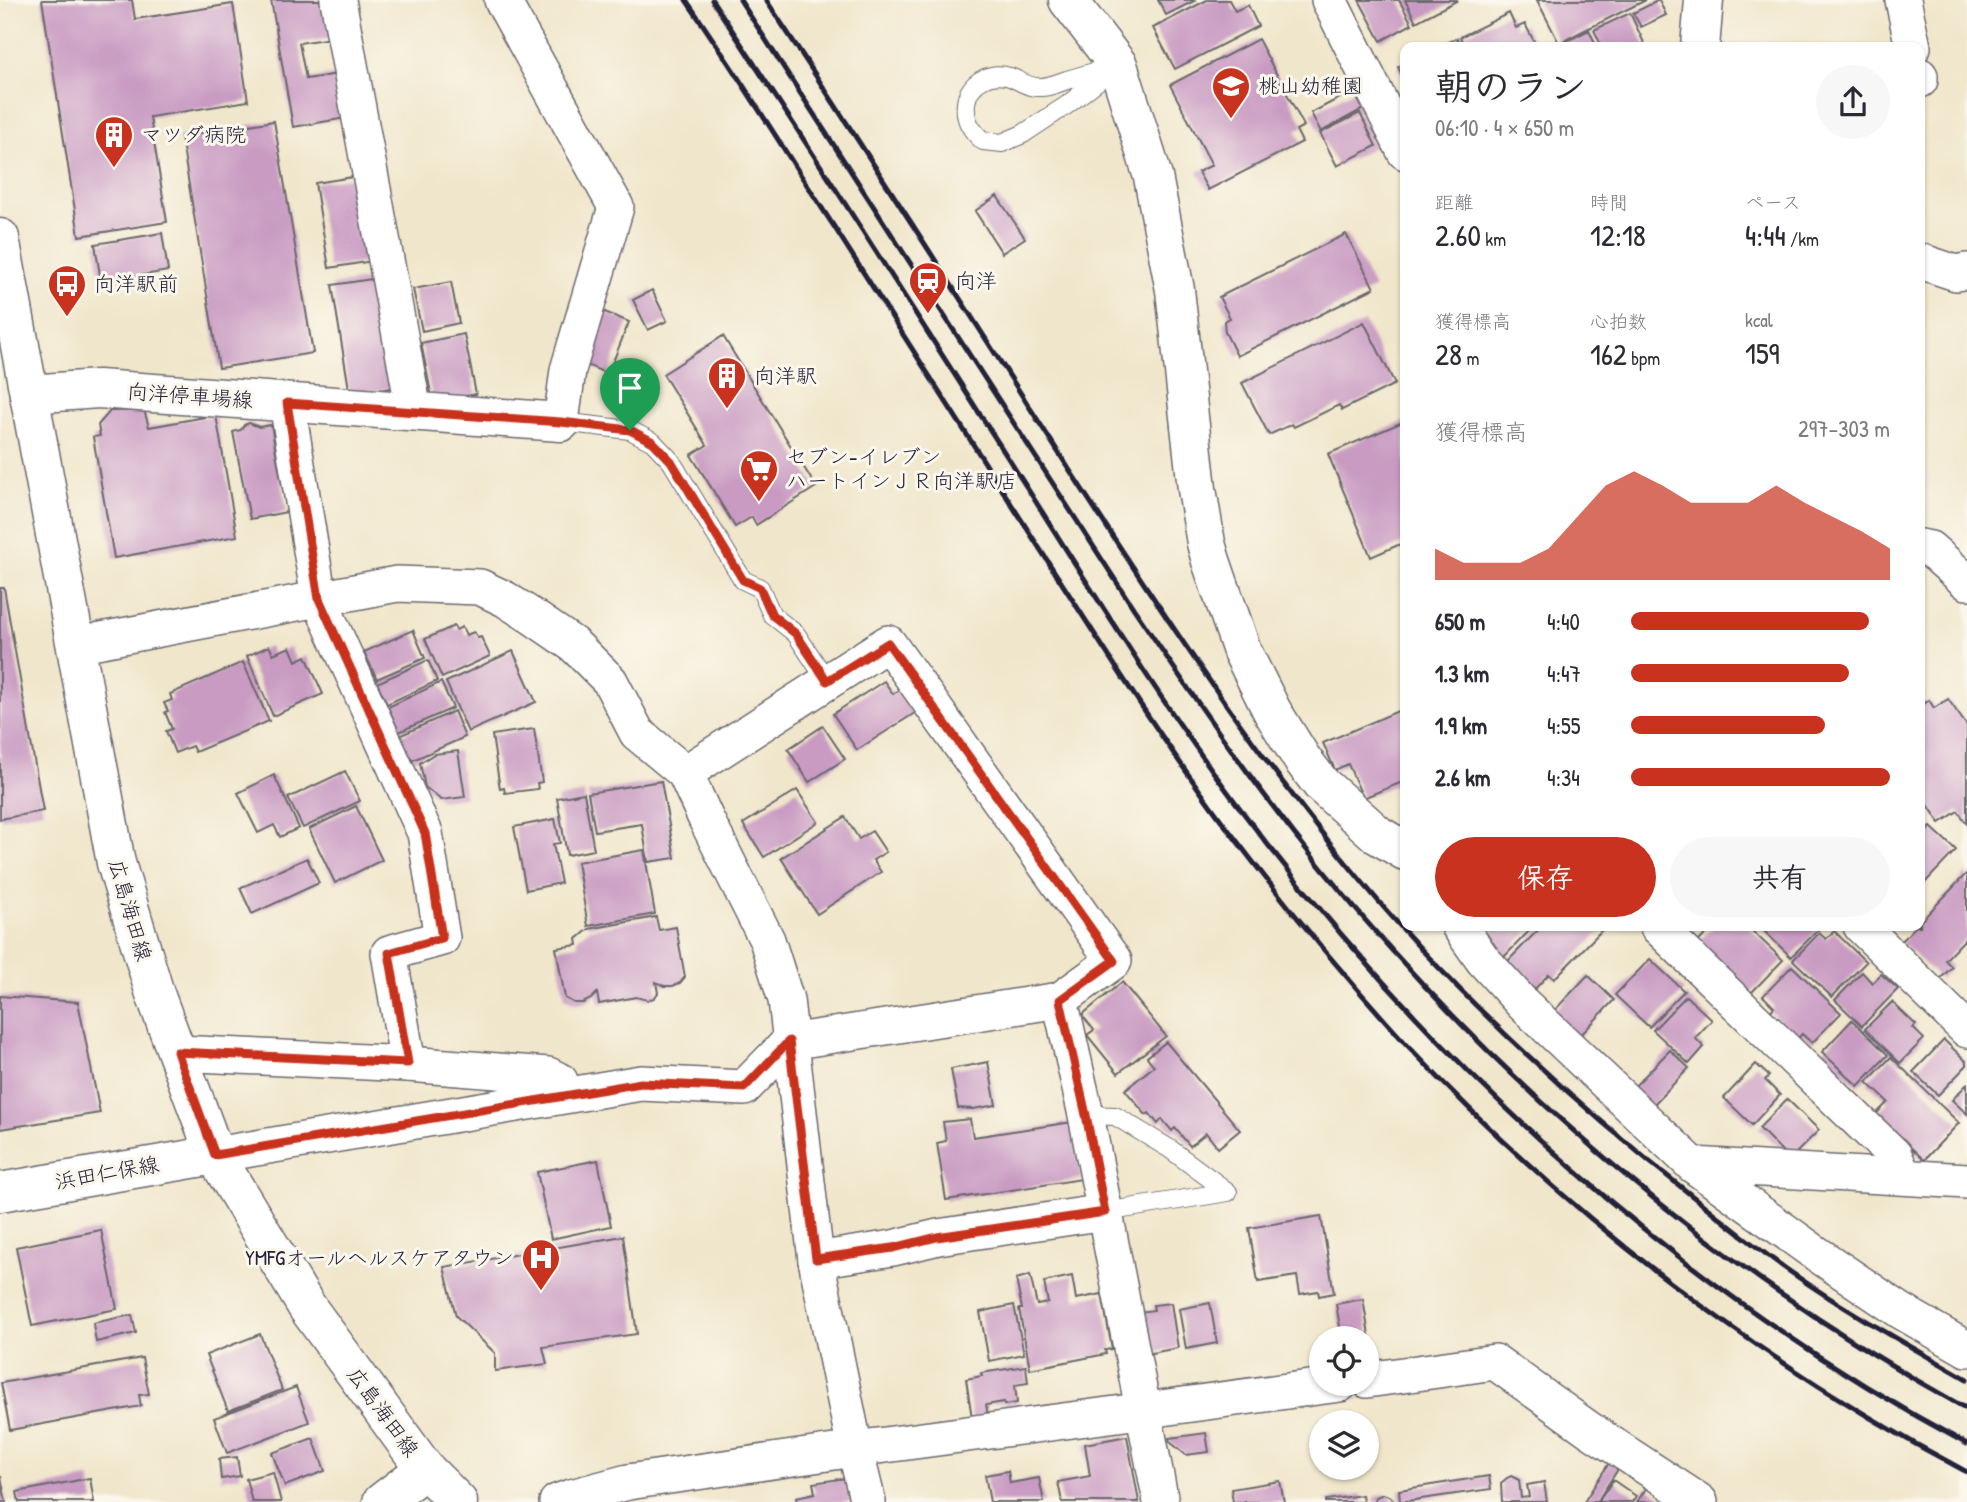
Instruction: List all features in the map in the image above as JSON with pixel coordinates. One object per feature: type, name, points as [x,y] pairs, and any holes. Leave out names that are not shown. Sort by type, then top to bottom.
[{"type":"main road","points":[[1069,0],[1118,65],[1153,177],[1172,277],[1196,489],[1206,543],[1242,651],[1272,711],[1322,785],[1378,835],[1400,848]]},
{"type":"main road","points":[[1700,42],[1704,0]]},
{"type":"main road","name":"広島海田線","points":[[0,238],[116,863],[155,994],[215,1155],[307,1307],[425,1469],[458,1502]]},
{"type":"main road","name":"向洋停車場線","points":[[29,394],[98,389],[561,422]]},
{"type":"main road","name":"浜田仁保線","points":[[0,1192],[215,1155]]},
{"type":"main road","points":[[382,1502],[425,1469]]},
{"type":"street","points":[[338,0],[414,411]]},
{"type":"street","points":[[502,0],[616,207],[568,370],[561,422]]},
{"type":"street","points":[[1329,0],[1400,142]]},
{"type":"street","points":[[1903,0],[1912,42]]},
{"type":"street","points":[[1925,263],[1956,273],[1967,271]]},
{"type":"street","points":[[287,403],[319,599],[425,833],[442,938],[389,953],[408,1063]]},
{"type":"street","points":[[1925,548],[1930,549],[1967,582]]},
{"type":"street","points":[[75,645],[397,584],[480,587],[533,617],[574,645],[610,681],[637,733],[685,773],[768,940],[786,1000],[816,1259],[868,1502]]},
{"type":"street","points":[[215,1155],[641,1083],[744,1088],[789,1041],[1060,1000],[1114,961],[888,643],[685,773]]},
{"type":"street","points":[[1463,931],[1483,960],[1523,1004],[1693,1165],[1810,1256],[1967,1349]]},
{"type":"street","points":[[1662,931],[1894,1155],[1903,1176]]},
{"type":"street","points":[[1866,931],[1967,1030]]},
{"type":"street","points":[[1060,1000],[1086,1115],[1161,1502]]},
{"type":"street","points":[[177,1052],[408,1063],[548,1075],[560,1081],[565,1095]]},
{"type":"street","points":[[1693,1165],[1967,1181]]},
{"type":"street","points":[[816,1259],[893,1248],[937,1237],[1105,1212]]},
{"type":"street","points":[[1379,1379],[1495,1362],[1590,1430],[1700,1502]]},
{"type":"street","points":[[557,1502],[628,1482],[1309,1388]]},
{"type":"lane","points":[[1118,65],[1067,104],[1010,140],[1002,143],[983,141],[968,125],[965,106],[968,95],[981,79],[1010,77],[1026,86],[1044,88],[1118,65]]},
{"type":"lane","points":[[561,422],[630,430],[653,442],[671,461],[743,580],[760,588],[772,615],[796,634],[827,681]]},
{"type":"lane","points":[[1086,1115],[1115,1116],[1170,1149],[1228,1192],[1105,1212]]},
{"type":"building","name":"マツダ病院","points":[[42,0],[132,0],[135,19],[233,4],[248,101],[150,117],[167,222],[79,236]]},
{"type":"building","points":[[271,0],[324,0],[331,38],[299,43],[306,79],[338,74],[346,118],[293,127]]},
{"type":"building","points":[[1158,0],[1196,0],[1166,15]]},
{"type":"building","points":[[1207,0],[1229,0],[1235,11],[1248,5],[1258,26],[1175,69],[1153,28]]},
{"type":"building","points":[[1359,0],[1399,0],[1412,24],[1381,41]]},
{"type":"building","points":[[1405,0],[1458,0],[1416,22]]},
{"type":"building","points":[[1537,0],[1646,0],[1561,42],[1558,42]]},
{"type":"building","points":[[1659,0],[1666,15],[1641,27],[1633,13]]},
{"type":"building","points":[[1509,13],[1516,28],[1525,24],[1534,42],[1462,42],[1460,37]]},
{"type":"building","points":[[1630,13],[1644,42],[1600,42],[1594,30]]},
{"type":"building","points":[[1589,30],[1595,42],[1565,42]]},
{"type":"building","points":[[1258,39],[1304,126],[1296,130],[1302,142],[1208,190],[1198,172],[1212,165],[1170,85]]},
{"type":"building","points":[[1353,91],[1363,109],[1321,132],[1311,113]]},
{"type":"building","points":[[1360,113],[1376,146],[1337,166],[1320,133]]},
{"type":"building","points":[[274,121],[313,353],[219,368],[181,136]]},
{"type":"building","points":[[359,176],[373,261],[329,268],[315,183]]},
{"type":"building","points":[[997,196],[1025,238],[1002,253],[975,211]]},
{"type":"building","points":[[162,233],[168,271],[101,282],[95,244]]},
{"type":"building","points":[[1346,234],[1374,288],[1237,356],[1225,332],[1224,321],[1230,318],[1219,297]]},
{"type":"building","points":[[379,278],[397,387],[350,395],[332,285]]},
{"type":"building","points":[[451,282],[459,323],[422,331],[413,289]]},
{"type":"building","points":[[652,290],[667,321],[648,330],[633,300]]},
{"type":"building","points":[[600,310],[629,322],[608,374],[579,362]]},
{"type":"building","points":[[1364,322],[1395,384],[1342,410],[1339,405],[1294,427],[1292,424],[1269,435],[1242,383]]},
{"type":"building","points":[[464,334],[476,394],[433,403],[421,343]]},
{"type":"building","name":"向洋駅","points":[[723,336],[816,487],[756,525],[752,517],[735,527],[691,455],[707,445],[663,374]]},
{"type":"building","points":[[144,410],[149,427],[216,415],[237,536],[114,558],[93,437],[100,436],[98,425],[110,411]]},
{"type":"building","points":[[249,423],[259,427],[271,425],[287,512],[250,519],[233,432],[241,430]]},
{"type":"building","points":[[1400,423],[1400,544],[1371,557],[1328,454]]},
{"type":"building","points":[[0,588],[4,588],[43,811],[0,819]]},
{"type":"building","points":[[454,626],[456,630],[462,627],[466,635],[474,632],[478,638],[481,637],[490,656],[442,678],[425,639]]},
{"type":"building","points":[[413,630],[425,658],[377,679],[364,652]]},
{"type":"building","points":[[269,646],[273,654],[290,647],[296,661],[306,656],[323,694],[273,716],[247,656]]},
{"type":"building","points":[[513,651],[536,702],[468,732],[446,682]]},
{"type":"building","points":[[428,660],[437,681],[387,704],[377,683]]},
{"type":"building","points":[[243,662],[269,721],[195,752],[192,746],[175,753],[166,731],[172,729],[164,703],[172,700],[170,694]]},
{"type":"building","points":[[884,681],[893,694],[903,688],[918,711],[857,750],[833,714]]},
{"type":"building","points":[[441,682],[453,708],[399,732],[388,707]]},
{"type":"building","points":[[1948,699],[1967,726],[1967,824],[1958,811],[1940,823],[1925,800],[1925,703],[1929,700],[1934,708]]},
{"type":"building","points":[[1400,710],[1400,783],[1363,798],[1348,764],[1335,770],[1323,743]]},
{"type":"building","points":[[454,711],[465,737],[411,761],[399,736]]},
{"type":"building","points":[[823,726],[845,759],[809,782],[788,749]]},
{"type":"building","points":[[534,729],[542,782],[537,783],[538,789],[505,793],[504,788],[500,789],[492,735]]},
{"type":"building","points":[[458,751],[465,797],[441,800],[425,787],[420,763],[434,754]]},
{"type":"building","points":[[345,771],[360,801],[303,828],[288,798]]},
{"type":"building","points":[[274,775],[299,828],[280,837],[274,825],[258,833],[238,793]]},
{"type":"building","points":[[661,781],[675,858],[648,862],[642,824],[595,831],[588,793]]},
{"type":"building","points":[[797,790],[818,822],[764,857],[743,824]]},
{"type":"building","points":[[584,793],[594,850],[567,855],[557,798]]},
{"type":"building","points":[[356,806],[382,860],[335,883],[309,829]]},
{"type":"building","points":[[845,817],[859,839],[872,831],[886,852],[873,860],[881,872],[817,914],[781,858]]},
{"type":"building","points":[[555,819],[560,843],[553,844],[561,883],[526,890],[514,827]]},
{"type":"building","points":[[1931,827],[1956,850],[1925,883],[1925,834]]},
{"type":"building","points":[[644,850],[655,914],[588,926],[577,862]]},
{"type":"building","points":[[307,858],[319,883],[252,914],[240,888]]},
{"type":"building","points":[[1967,873],[1967,937],[1945,960],[1952,967],[1940,979],[1901,942],[1911,931],[1925,931],[1925,917]]},
{"type":"building","points":[[656,917],[659,930],[676,927],[685,977],[680,983],[664,986],[656,982],[658,993],[648,1000],[636,997],[599,1004],[597,993],[583,1003],[574,1003],[565,998],[556,948],[578,945],[577,939],[589,929]]},
{"type":"building","points":[[1483,931],[1529,931],[1504,957],[1484,938]]},
{"type":"building","points":[[1537,931],[1601,931],[1554,979],[1549,974],[1531,993],[1503,966]]},
{"type":"building","points":[[1709,931],[1752,931],[1783,960],[1749,995],[1696,944]]},
{"type":"building","points":[[1764,931],[1817,931],[1791,957]]},
{"type":"building","points":[[1834,931],[1866,962],[1832,997],[1793,960],[1819,933],[1826,939]]},
{"type":"building","points":[[1650,959],[1684,991],[1649,1027],[1615,995]]},
{"type":"building","points":[[1792,966],[1841,1013],[1812,1043],[1802,1034],[1798,1038],[1770,1012],[1774,1007],[1763,996]]},
{"type":"building","points":[[1862,972],[1872,983],[1881,974],[1898,989],[1862,1026],[1835,1000]]},
{"type":"building","points":[[1588,975],[1614,1000],[1577,1039],[1551,1014]]},
{"type":"building","points":[[1122,982],[1166,1036],[1118,1073],[1087,1035],[1094,1030],[1082,1015]]},
{"type":"building","points":[[0,996],[78,1002],[100,1113],[0,1129]]},
{"type":"building","points":[[1686,996],[1712,1020],[1695,1038],[1704,1047],[1689,1064],[1653,1030]]},
{"type":"building","points":[[1892,1002],[1916,1025],[1913,1028],[1924,1039],[1900,1063],[1865,1029]]},
{"type":"building","points":[[1852,1020],[1888,1055],[1858,1086],[1822,1052]]},
{"type":"building","points":[[1944,1040],[1967,1065],[1938,1095],[1913,1072]]},
{"type":"building","points":[[1166,1042],[1240,1130],[1218,1148],[1206,1133],[1190,1146],[1175,1128],[1172,1131],[1162,1119],[1158,1124],[1149,1113],[1146,1115],[1125,1090],[1154,1066],[1147,1057]]},
{"type":"building","points":[[1670,1050],[1689,1068],[1649,1109],[1630,1091]]},
{"type":"building","points":[[1891,1057],[1959,1123],[1924,1160],[1876,1114],[1888,1102],[1867,1082]]},
{"type":"building","points":[[988,1062],[996,1105],[973,1109],[958,1108],[951,1069]]},
{"type":"building","points":[[1756,1064],[1769,1076],[1765,1080],[1780,1095],[1752,1125],[1724,1098]]},
{"type":"building","points":[[1967,1084],[1967,1114],[1952,1100]]},
{"type":"building","points":[[1787,1099],[1819,1130],[1790,1159],[1759,1128]]},
{"type":"building","points":[[970,1119],[973,1137],[1073,1122],[1082,1179],[946,1200],[937,1143],[946,1141],[943,1122]]},
{"type":"building","points":[[598,1160],[611,1226],[551,1239],[537,1172]]},
{"type":"building","points":[[1321,1216],[1334,1293],[1319,1296],[1318,1291],[1300,1294],[1297,1276],[1258,1282],[1249,1228]]},
{"type":"building","points":[[101,1230],[117,1309],[32,1326],[16,1247]]},
{"type":"building","name":"YMFGオールヘルスケアタウン","points":[[623,1236],[637,1334],[543,1347],[547,1364],[495,1371],[495,1353],[456,1316],[444,1267]]},
{"type":"building","points":[[1030,1275],[1037,1305],[1048,1303],[1044,1282],[1072,1276],[1076,1299],[1102,1294],[1112,1349],[1105,1350],[1106,1354],[1030,1369],[1016,1279]]},
{"type":"building","points":[[1363,1299],[1368,1326],[1340,1326],[1336,1304]]},
{"type":"building","points":[[1171,1303],[1178,1348],[1146,1354],[1139,1312],[1154,1310],[1153,1305]]},
{"type":"building","points":[[1210,1303],[1217,1343],[1186,1349],[1179,1309]]},
{"type":"building","points":[[1014,1305],[1024,1354],[989,1361],[980,1312]]},
{"type":"building","points":[[132,1315],[136,1333],[96,1342],[93,1323]]},
{"type":"building","points":[[260,1334],[282,1390],[228,1411],[206,1355]]},
{"type":"building","points":[[142,1358],[149,1394],[139,1395],[141,1406],[10,1430],[1,1383]]},
{"type":"building","points":[[1026,1366],[1028,1383],[1015,1385],[1017,1403],[986,1405],[988,1415],[972,1418],[966,1379],[982,1376],[981,1373]]},
{"type":"building","points":[[296,1387],[309,1422],[227,1453],[214,1418]]},
{"type":"building","points":[[1206,1433],[1209,1452],[1186,1455],[1170,1442],[1169,1438]]},
{"type":"building","points":[[1127,1436],[1139,1502],[1062,1502],[1058,1482],[1090,1476],[1085,1444]]},
{"type":"building","points":[[313,1438],[325,1471],[285,1486],[272,1453]]},
{"type":"building","points":[[237,1457],[240,1476],[221,1479],[219,1459]]},
{"type":"building","points":[[1611,1460],[1620,1466],[1597,1502],[1584,1502]]},
{"type":"building","points":[[1008,1471],[1010,1483],[1039,1478],[1044,1502],[990,1502],[985,1475]]},
{"type":"building","points":[[273,1472],[281,1502],[252,1502],[246,1479]]},
{"type":"building","points":[[1489,1476],[1491,1489],[1400,1502],[1399,1490]]},
{"type":"building","points":[[1511,1476],[1519,1480],[1521,1498],[1529,1497],[1527,1485],[1544,1482],[1547,1502],[1502,1502],[1501,1483]]},
{"type":"building","points":[[1,1477],[6,1502],[0,1502]]},
{"type":"building","points":[[90,1478],[94,1502],[19,1502],[17,1492]]},
{"type":"building","points":[[846,1478],[856,1502],[797,1502],[796,1497],[815,1493],[813,1483]]},
{"type":"building","points":[[1613,1480],[1636,1496],[1632,1502],[1598,1502]]},
{"type":"building","points":[[1280,1481],[1284,1502],[1233,1502],[1231,1489]]},
{"type":"building","points":[[1647,1487],[1669,1502],[1637,1502]]},
{"type":"building","points":[[1383,1494],[1391,1497],[1394,1502],[1374,1502],[1376,1497]]},
{"type":"building","points":[[1362,1495],[1363,1502],[1326,1502],[1326,1500]]},
{"type":"railway","points":[[686,0],[1155,727],[1246,853],[1360,992],[1469,1109],[1601,1227],[1670,1282],[1815,1383],[1967,1472]]},
{"type":"railway","points":[[712,0],[1161,696],[1245,815],[1320,909],[1400,1000],[1484,1086],[1572,1168],[1665,1246],[1762,1318],[1862,1384],[1967,1444]]},
{"type":"railway","points":[[740,0],[1179,676],[1298,839],[1392,950],[1464,1027],[1540,1100],[1619,1170],[1702,1236],[1788,1298],[1876,1356],[1967,1409]]},
{"type":"railway","points":[[766,0],[1192,656],[1324,836],[1400,925]]},
{"type":"railway","points":[[1405,931],[1453,983],[1588,1110],[1743,1237],[1856,1315],[1967,1379]]},
{"type":"place","name":"桃山幼稚園","points":[[1231,120]]},
{"type":"place","name":"マツダ病院","points":[[114,169]]},
{"type":"place","name":"向洋","points":[[928,315]]},
{"type":"place","name":"向洋駅前","points":[[67,318]]},
{"type":"place","name":"向洋駅","points":[[727,410]]},
{"type":"place","name":"セブン-イレブン ハートインＪＲ向洋駅店","points":[[759,503]]},
{"type":"place","name":"YMFGオールヘルスケアタウン","points":[[541,1292]]},
{"type":"route","points":[[287,403],[561,422],[630,430],[653,442],[671,461],[743,580],[760,588],[772,615],[796,634],[827,681],[888,643],[1114,961],[1060,1000],[1105,1212],[937,1237],[893,1248],[816,1259],[789,1041],[744,1088],[641,1083],[215,1155],[177,1052],[408,1063],[389,953],[442,938],[425,833],[319,599],[287,403]]}]
